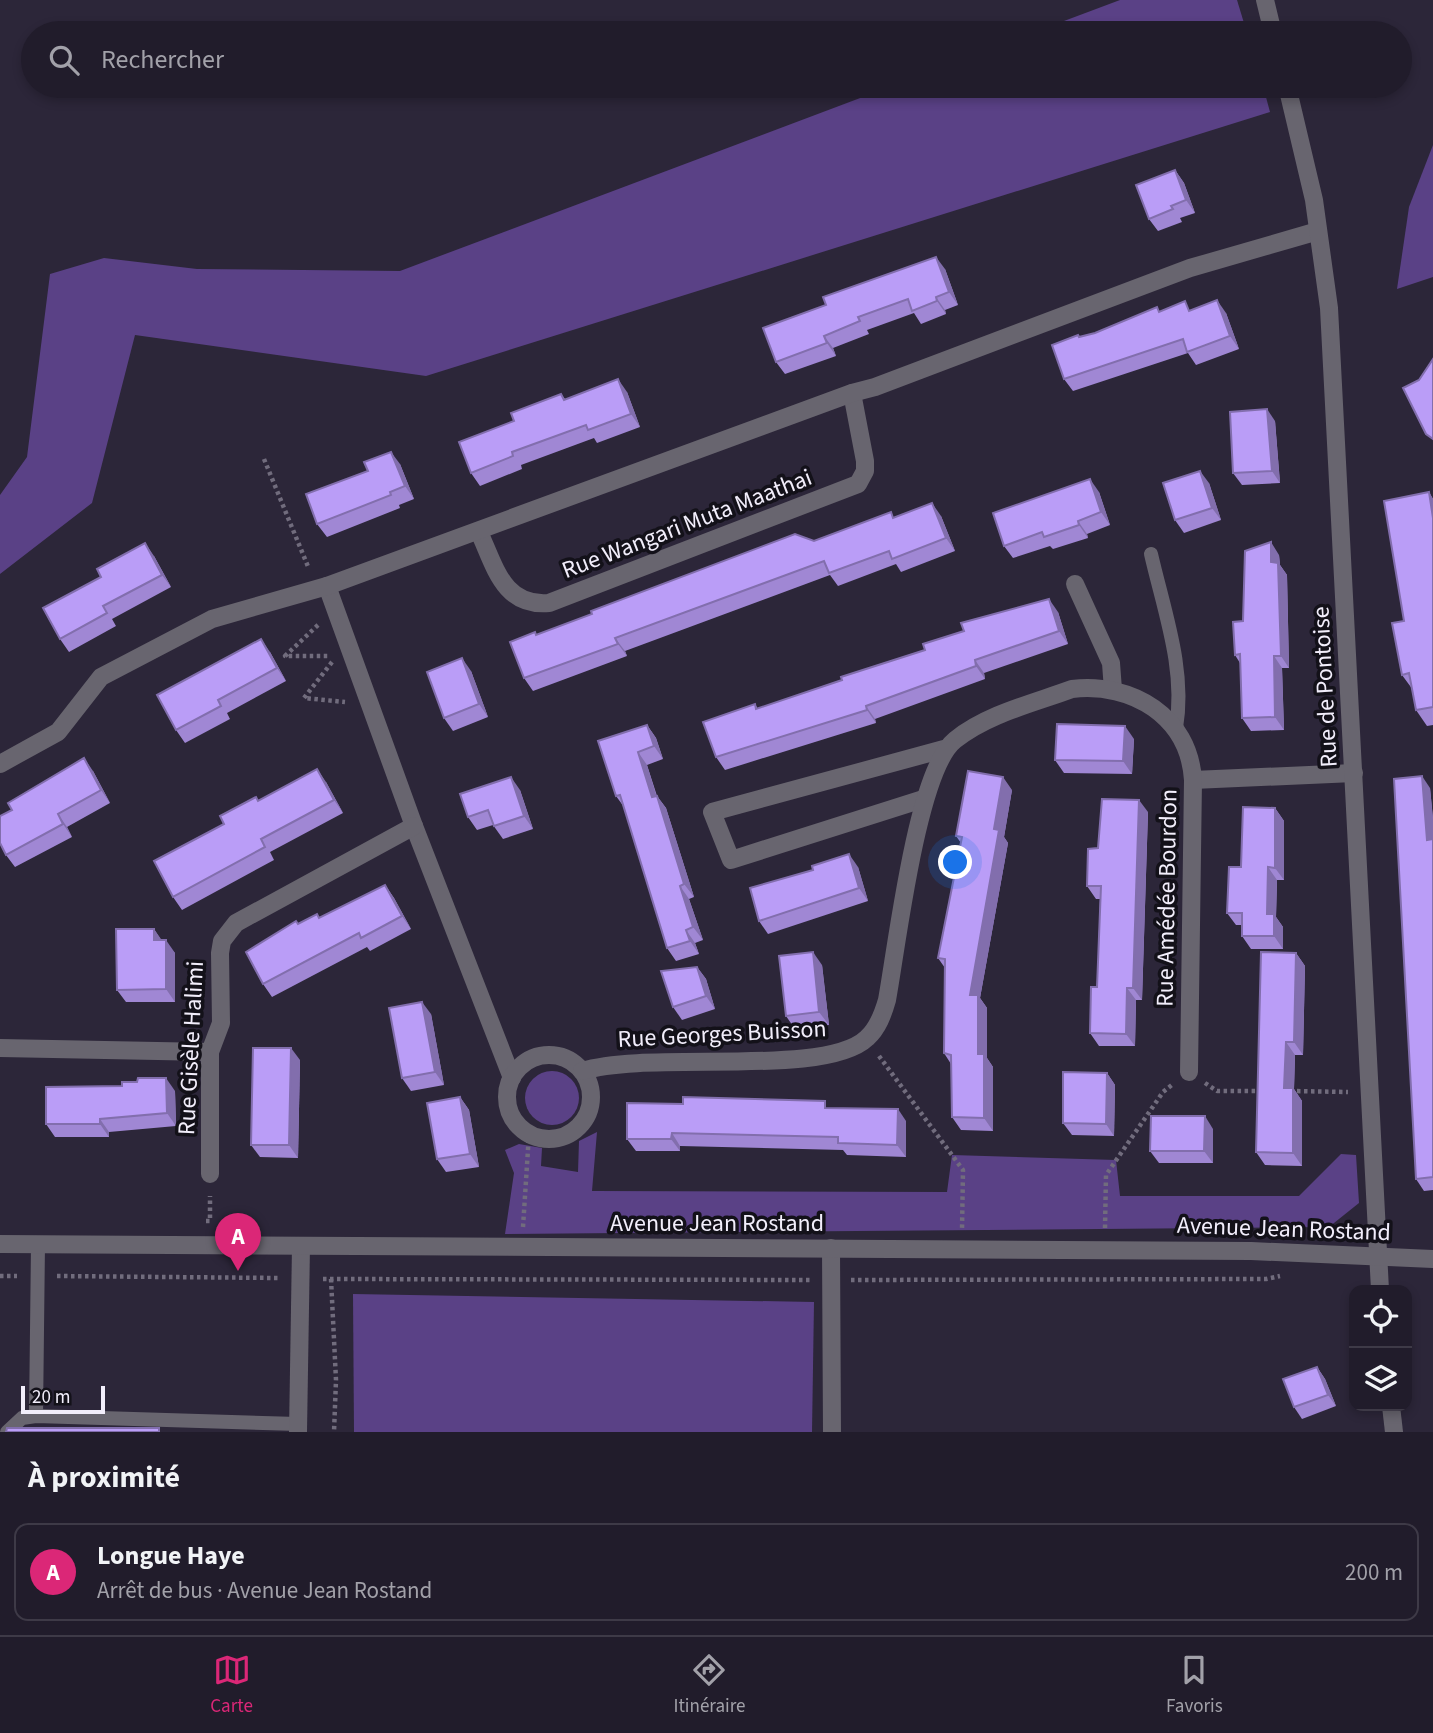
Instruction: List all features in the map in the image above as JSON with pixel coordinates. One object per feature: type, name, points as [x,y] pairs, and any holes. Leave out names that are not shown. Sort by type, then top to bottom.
[{"type":"street","points":[[1265,0],[1270,21]]},
{"type":"street","name":"Rue de Pontoise","points":[[1290,98],[1309,174],[1333,362],[1380,1285]]},
{"type":"street","points":[[0,764],[58,732],[101,677],[212,619],[322,588],[479,532],[1190,268],[1318,231]]},
{"type":"street","name":"Rue Wangari Muta Maathai","points":[[479,532],[504,586],[511,595],[528,603],[549,603],[858,484],[865,471],[852,393]]},
{"type":"street","points":[[1075,584],[1111,663],[1113,690]]},
{"type":"street","points":[[322,588],[337,615],[414,825],[512,1078]]},
{"type":"street","points":[[923,799],[731,860],[712,813],[944,749],[981,724],[1072,688],[1113,690],[1138,699],[1176,728]]},
{"type":"street","name":"Rue Amédée Bourdon","points":[[1176,728],[1189,753],[1193,780],[1189,1072]]},
{"type":"street","points":[[867,1039],[876,1028],[887,1000],[923,799],[944,749]]},
{"type":"street","points":[[1193,780],[1354,774]]},
{"type":"street","name":"Rue Gisèle Halimi","points":[[210,1174],[211,1052],[221,1023],[220,953],[228,931],[236,923],[414,825]]},
{"type":"street","name":"Rue Georges Buisson","points":[[582,1071],[605,1063],[647,1060],[808,1059],[843,1052],[867,1039]]},
{"type":"street","points":[[0,1048],[211,1052]]},
{"type":"street","points":[[545,1055],[569,1060],[582,1071],[589,1084],[591,1099],[587,1114],[579,1127],[566,1135],[551,1139],[529,1134],[517,1124],[509,1110],[507,1093],[512,1078],[529,1060],[545,1055]]},
{"type":"street","name":"Avenue Jean Rostand","points":[[0,1244],[961,1248],[1377,1255],[1433,1259]]},
{"type":"street","points":[[298,1428],[301,1246]]},
{"type":"street","points":[[831,1248],[832,1432]]},
{"type":"street","points":[[1392,1411],[1394,1432]]},
{"type":"lane","points":[[1151,554],[1179,676],[1180,705],[1176,728]]},
{"type":"lane","points":[[36,1416],[38,1244]]},
{"type":"lane","points":[[8,1432],[22,1418],[36,1416],[298,1428]]},
{"type":"path","points":[[264,459],[322,588]]},
{"type":"path","points":[[337,615],[320,624],[285,656],[337,656],[304,698],[370,704]]},
{"type":"path","points":[[867,1039],[964,1170],[961,1248]]},
{"type":"path","points":[[1105,1250],[1106,1175],[1163,1091],[1189,1072],[1217,1091],[1272,1091]]},
{"type":"path","points":[[1286,1091],[1369,1092]]},
{"type":"path","points":[[522,1279],[529,1134]]},
{"type":"path","points":[[0,1276],[331,1279],[1266,1279],[1292,1273]]},
{"type":"path","points":[[331,1279],[336,1381],[334,1432]]},
{"type":"shaded area","points":[[1120,0],[1237,0],[1243,21],[1064,21]]},
{"type":"shaded area","points":[[860,98],[1266,98],[1270,112],[426,376],[135,335],[92,503],[0,574],[0,495],[27,457],[50,274],[104,258],[197,269],[400,271]]},
{"type":"shaded area","points":[[1433,145],[1433,277],[1397,289],[1409,207]]},
{"type":"shaded area","points":[[552,1071],[571,1079],[579,1098],[571,1117],[552,1125],[533,1117],[525,1098],[533,1079]]},
{"type":"shaded area","points":[[597,1132],[592,1191],[947,1192],[952,1155],[1116,1160],[1120,1196],[1299,1196],[1341,1154],[1356,1155],[1359,1203],[1329,1227],[505,1234],[514,1173],[505,1150],[519,1144],[542,1148],[541,1166],[578,1172],[579,1141]]},
{"type":"shaded area","points":[[353,1294],[814,1302],[812,1432],[354,1432]]},
{"type":"building","points":[[1175,170],[1186,200],[1149,219],[1136,185]]},
{"type":"building","points":[[936,257],[949,292],[936,297],[937,301],[912,311],[908,299],[858,317],[860,321],[824,336],[827,343],[776,362],[763,328],[826,305],[823,297]]},
{"type":"building","points":[[1217,300],[1230,336],[1187,352],[1183,339],[1064,379],[1052,345],[1078,335],[1079,337],[1095,333],[1157,307],[1159,312],[1185,301],[1189,311]]},
{"type":"building","points":[[1433,359],[1433,439],[1426,434],[1403,388],[1419,380]]},
{"type":"building","points":[[618,379],[631,414],[588,430],[586,425],[512,452],[513,456],[471,473],[459,442],[514,421],[511,413],[561,394],[564,400]]},
{"type":"building","points":[[1267,409],[1272,471],[1233,473],[1230,412]]},
{"type":"building","points":[[391,452],[405,486],[390,492],[391,495],[317,524],[306,494],[368,471],[364,462]]},
{"type":"building","points":[[1200,471],[1212,508],[1175,520],[1163,483]]},
{"type":"building","points":[[1090,479],[1101,512],[1078,521],[1079,525],[1044,537],[1042,532],[1004,546],[993,513]]},
{"type":"building","points":[[1429,492],[1433,518],[1433,707],[1416,710],[1409,673],[1402,675],[1392,623],[1404,621],[1384,501]]},
{"type":"building","points":[[932,503],[946,538],[892,559],[889,551],[829,573],[824,561],[615,638],[618,644],[524,678],[510,642],[592,614],[591,611],[795,534],[814,541],[891,512],[893,518]]},
{"type":"building","points":[[1271,542],[1271,562],[1278,563],[1281,656],[1274,656],[1275,717],[1242,718],[1240,654],[1235,655],[1233,622],[1243,621],[1245,551]]},
{"type":"building","points":[[145,543],[162,575],[103,606],[107,613],[60,639],[43,608],[101,577],[97,569]]},
{"type":"building","points":[[1049,599],[1059,631],[975,660],[976,666],[866,706],[867,710],[716,757],[703,722],[755,704],[756,709],[842,680],[841,677],[925,650],[923,644],[964,631],[961,623]]},
{"type":"building","points":[[261,639],[277,668],[218,700],[221,706],[176,730],[157,695]]},
{"type":"building","points":[[462,658],[479,704],[444,718],[427,672]]},
{"type":"building","points":[[1057,724],[1125,726],[1123,761],[1055,760]]},
{"type":"building","points":[[647,725],[654,746],[638,752],[652,797],[657,796],[684,884],[680,886],[693,927],[686,930],[690,941],[667,948],[620,795],[616,796],[598,741]]},
{"type":"building","points":[[84,758],[101,790],[58,814],[63,824],[6,855],[0,843],[0,816],[12,810],[8,803]]},
{"type":"building","points":[[317,769],[334,800],[261,839],[265,847],[173,897],[154,861],[224,824],[220,816],[256,797],[258,801]]},
{"type":"building","points":[[968,771],[1003,777],[994,829],[999,830],[970,995],[978,995],[978,1054],[984,1054],[984,1118],[952,1117],[951,1055],[944,1053],[945,959],[938,958],[962,837],[956,836]]},
{"type":"building","points":[[1422,776],[1427,840],[1433,839],[1433,1177],[1416,1179],[1394,779]]},
{"type":"building","points":[[511,777],[524,816],[494,826],[488,810],[468,817],[460,794]]},
{"type":"building","points":[[1102,799],[1139,800],[1133,988],[1127,988],[1126,1034],[1090,1033],[1091,987],[1097,987],[1101,886],[1087,886],[1088,849],[1098,848]]},
{"type":"building","points":[[1243,807],[1275,808],[1275,868],[1268,867],[1267,914],[1274,914],[1274,936],[1242,936],[1242,913],[1227,913],[1229,867],[1241,867]]},
{"type":"building","points":[[849,854],[859,888],[759,921],[750,888],[813,870],[812,866]]},
{"type":"building","points":[[385,885],[402,916],[361,938],[359,933],[263,984],[246,952],[296,921],[298,924],[317,914],[319,918]]},
{"type":"building","points":[[116,929],[154,929],[154,940],[166,940],[166,989],[117,990]]},
{"type":"building","points":[[813,952],[819,1012],[786,1016],[779,956]]},
{"type":"building","points":[[1261,952],[1296,953],[1294,1042],[1286,1042],[1284,1088],[1293,1088],[1293,1153],[1256,1152]]},
{"type":"building","points":[[697,967],[706,996],[673,1007],[661,971]]},
{"type":"building","points":[[422,1002],[435,1072],[402,1078],[389,1008]]},
{"type":"building","points":[[253,1048],[291,1048],[289,1145],[251,1145]]},
{"type":"building","points":[[1063,1072],[1107,1073],[1106,1124],[1063,1123]]},
{"type":"building","points":[[138,1078],[166,1078],[167,1113],[100,1119],[100,1124],[46,1124],[46,1087],[122,1086],[122,1082],[137,1082]]},
{"type":"building","points":[[460,1097],[470,1154],[437,1159],[427,1103]]},
{"type":"building","points":[[683,1097],[825,1101],[825,1108],[898,1109],[897,1145],[838,1143],[838,1137],[672,1133],[671,1139],[627,1139],[627,1103],[683,1104]]},
{"type":"building","points":[[1151,1116],[1205,1116],[1204,1151],[1150,1151]]},
{"type":"building","points":[[1317,1367],[1328,1395],[1294,1407],[1283,1379]]},
{"type":"building","points":[[7,1428],[159,1428],[159,1432],[6,1432]]},
{"type":"place","name":"Longue Haye","points":[[238,1271]]}]
